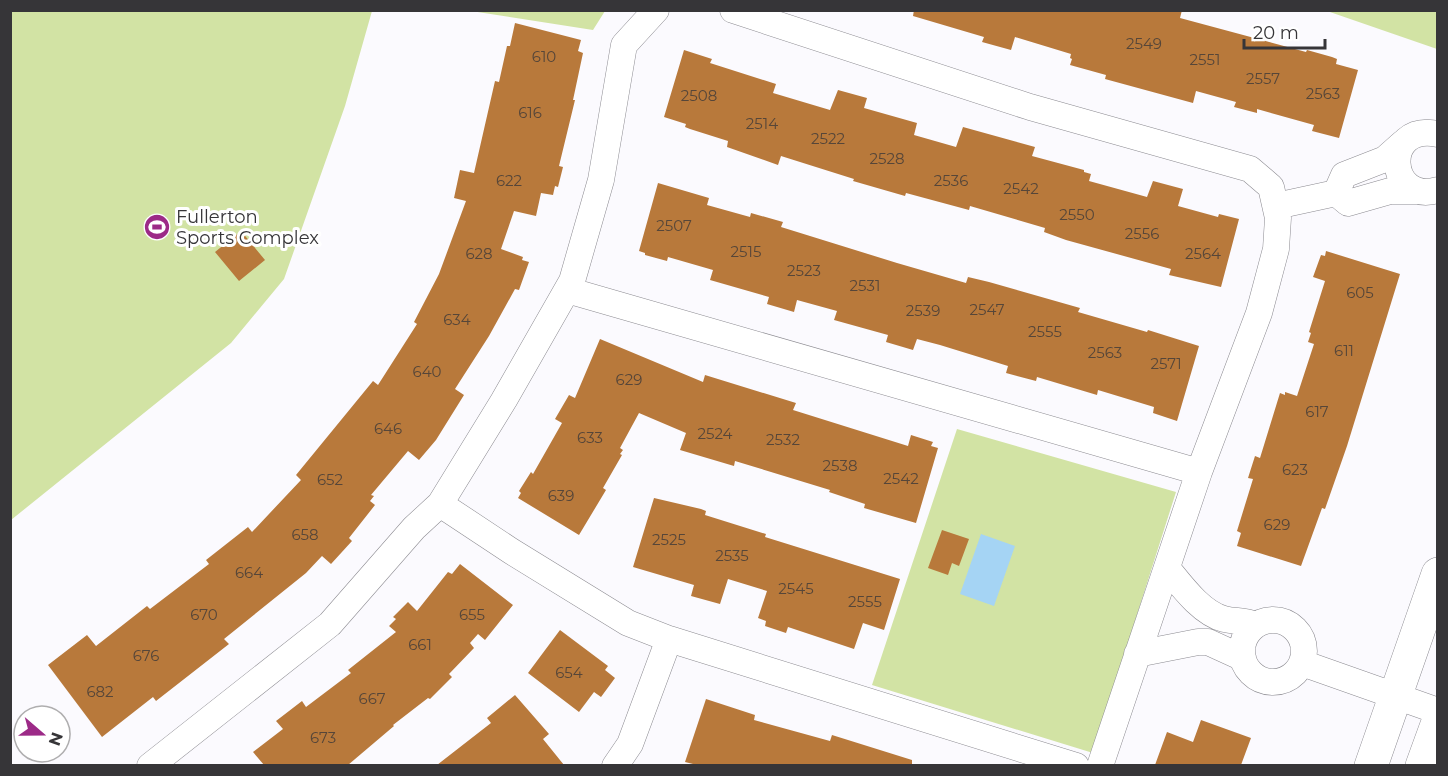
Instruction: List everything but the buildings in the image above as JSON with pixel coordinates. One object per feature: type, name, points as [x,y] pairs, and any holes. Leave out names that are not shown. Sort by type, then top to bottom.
[{"type":"main road","points":[[1371,765],[1437,574]]},
{"type":"main road","points":[[1422,765],[1437,722]]},
{"type":"street","points":[[150,765],[330,624],[414,528],[440,504],[504,400],[572,281],[601,180],[624,45],[656,10]]},
{"type":"street","points":[[733,10],[1030,107],[1250,169],[1271,187],[1278,218],[1276,249],[1258,313],[1199,472],[1100,765]]},
{"type":"street","points":[[1336,194],[1344,175],[1385,159],[1409,137],[1427,132],[1437,134]]},
{"type":"street","points":[[1403,143],[1398,153],[1399,175],[1406,184],[1427,190]]},
{"type":"street","points":[[1276,206],[1336,194],[1348,203],[1390,191],[1427,190]]},
{"type":"street","points":[[567,290],[1199,472]]},
{"type":"street","points":[[440,504],[628,623],[669,639],[1076,765]]},
{"type":"street","points":[[1167,568],[1197,603],[1222,619],[1244,620],[1256,625]]},
{"type":"street","points":[[1270,620],[1280,620],[1289,624],[1300,634],[1305,652],[1297,672],[1289,679],[1265,682],[1252,675],[1246,667],[1242,658],[1244,640],[1256,625],[1270,620]]},
{"type":"street","points":[[615,765],[630,744],[669,639]]},
{"type":"street","points":[[1137,654],[1197,642],[1208,642],[1242,658]]},
{"type":"street","points":[[1302,663],[1437,711]]},
{"type":"green space","points":[[605,10],[593,30],[471,11]]},
{"type":"green space","name":"Fullerton Sports Complex","points":[[11,11],[372,11],[345,106],[284,279],[231,343],[11,520]]},
{"type":"green space","points":[[1327,11],[1437,11],[1437,49]]},
{"type":"green space","points":[[957,429],[1176,492],[1093,753],[872,685]]},
{"type":"water","points":[[981,534],[1015,546],[994,606],[960,594]]},
{"type":"place","name":"Fullerton Sports Complex","points":[[157,227]]}]
